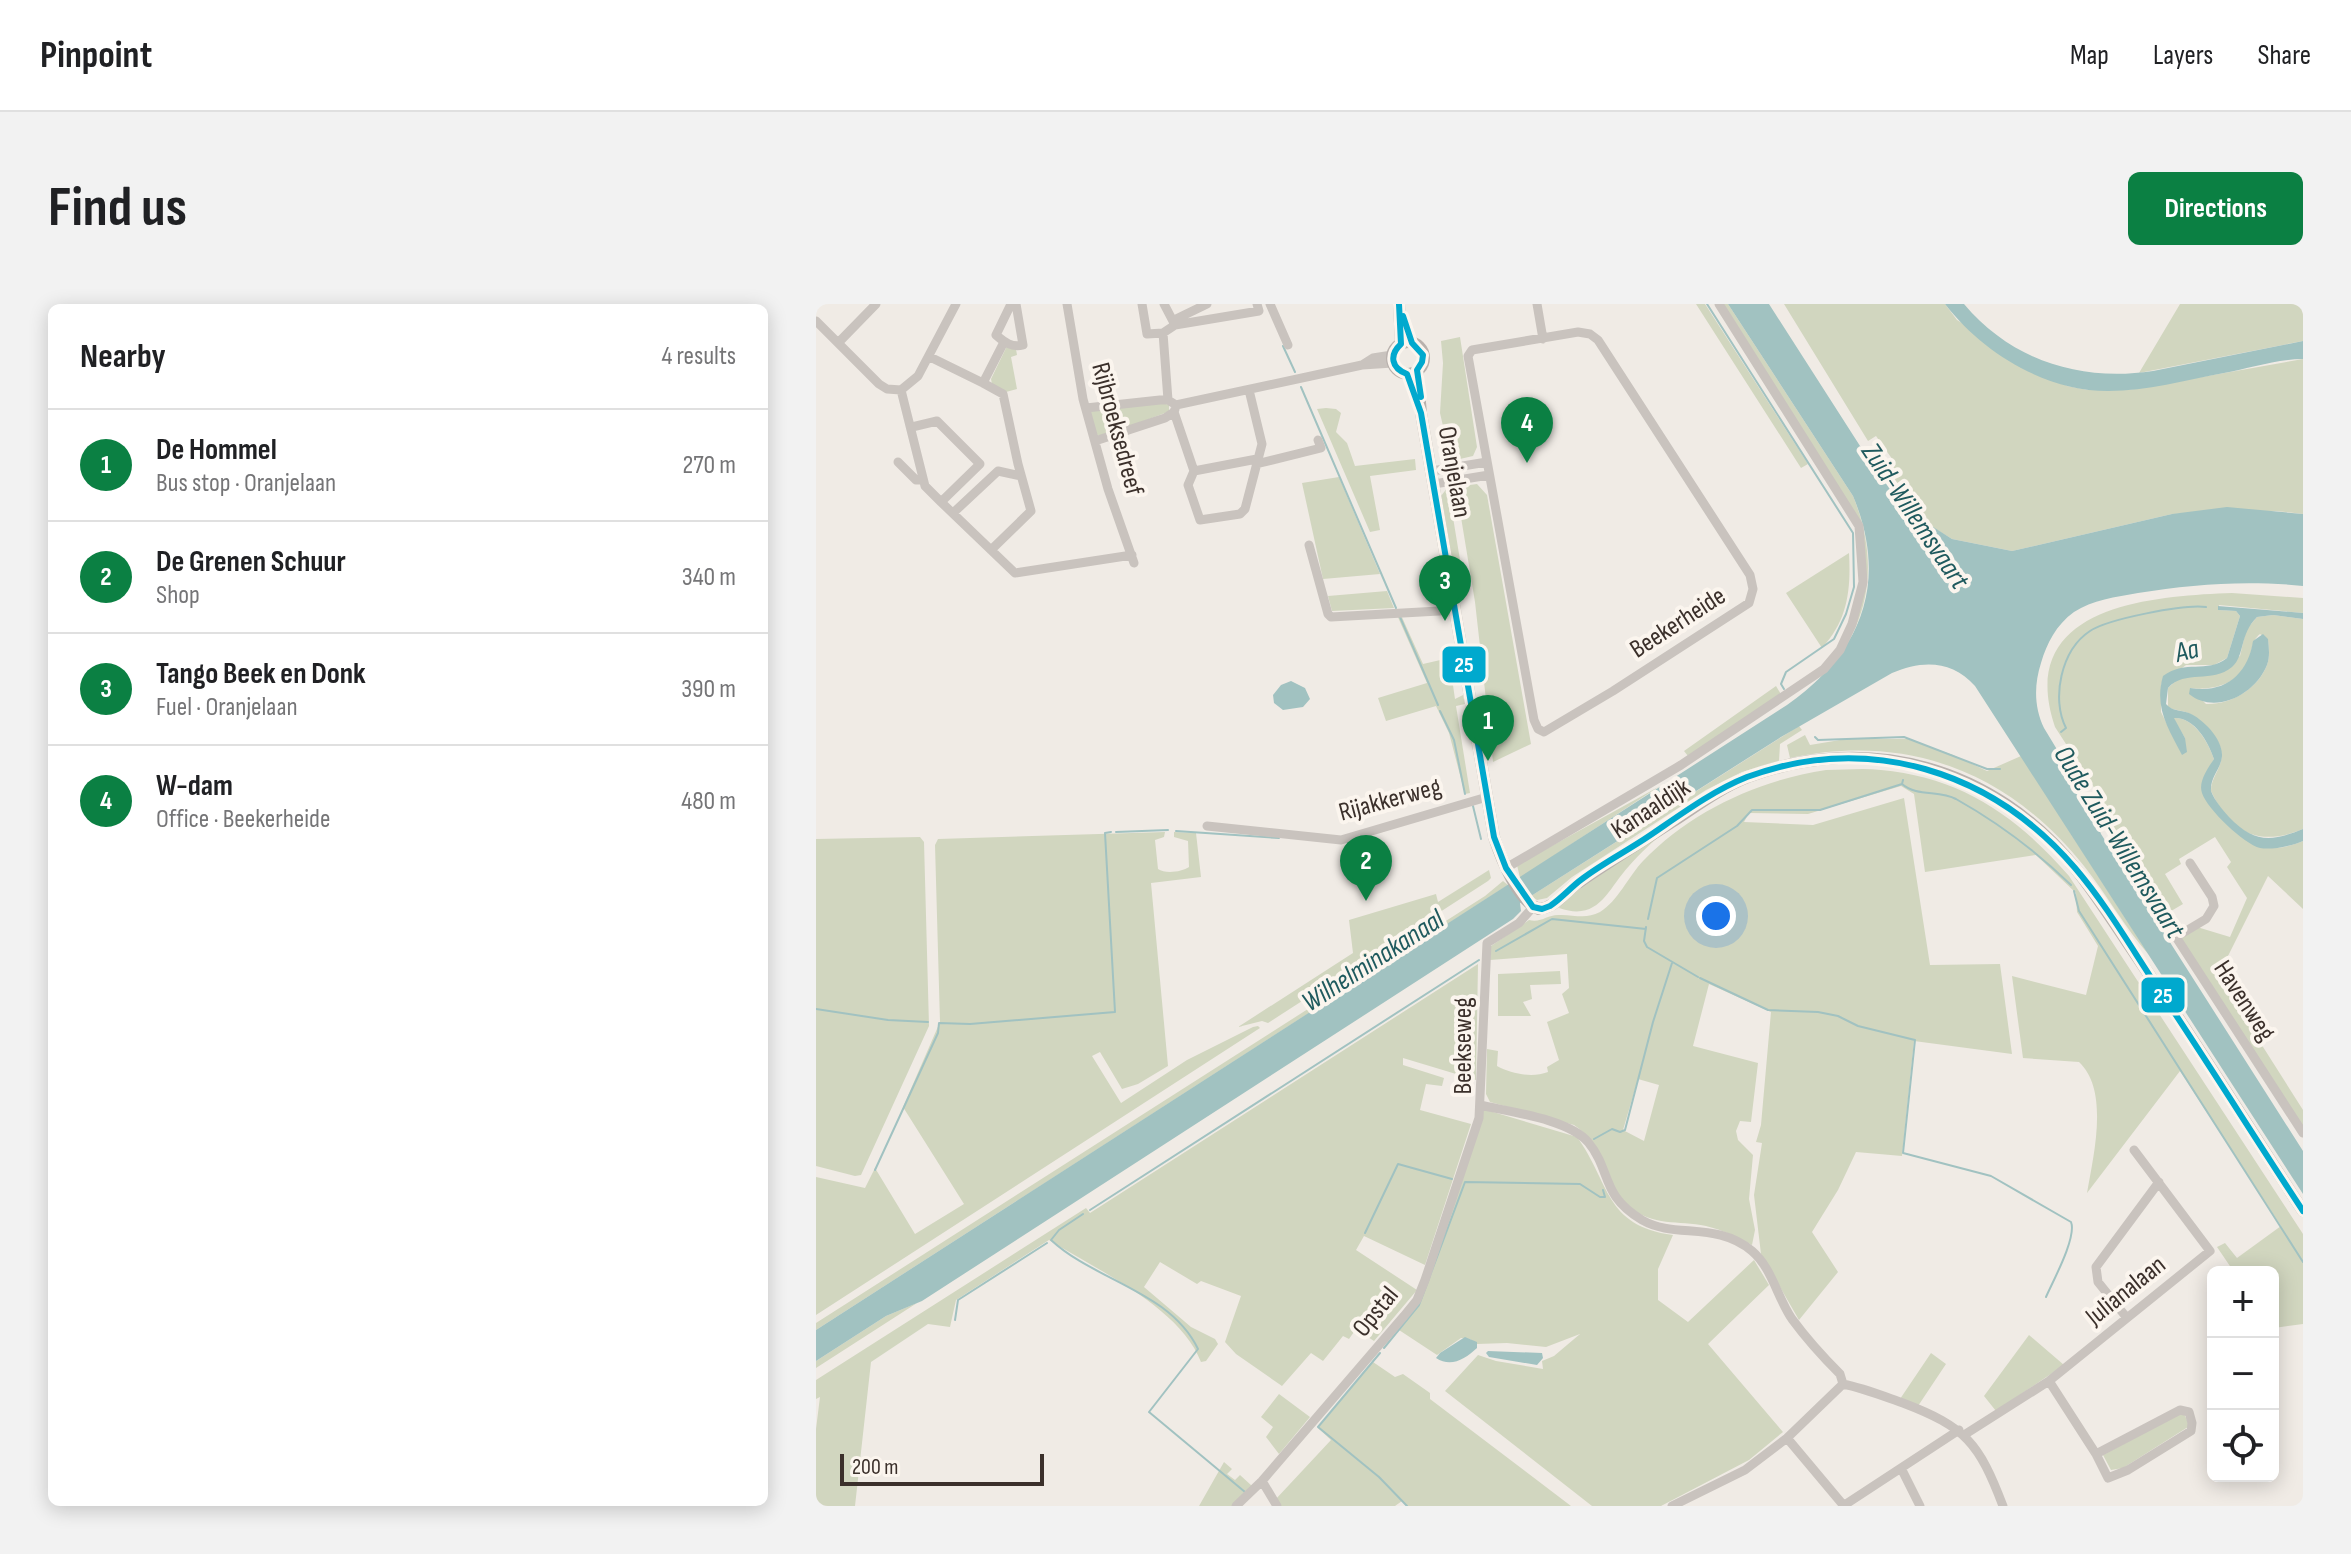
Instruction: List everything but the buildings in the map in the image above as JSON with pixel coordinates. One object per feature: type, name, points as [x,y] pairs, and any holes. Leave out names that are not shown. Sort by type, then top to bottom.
[{"type":"main road","points":[[1400,307],[1406,343]]},
{"type":"main road","points":[[1406,343],[1419,347],[1423,355],[1423,363],[1412,372],[1397,370],[1392,359],[1406,343]]},
{"type":"main road","name":"Oranjelaan","points":[[1412,372],[1494,837],[1506,868],[1531,905]]},
{"type":"main road","name":"Kanaaldijk","points":[[1531,905],[1546,908],[1553,904],[1600,868],[1714,795],[1748,777],[1818,760],[1857,757],[1901,761],[1952,774],[2027,821],[2074,867],[2168,1002],[2303,1211]]},
{"type":"street","points":[[839,342],[876,304]]},
{"type":"street","points":[[816,321],[879,384],[887,389],[901,390],[918,376],[956,304]]},
{"type":"street","points":[[1013,304],[1023,345],[1004,342],[996,335],[1013,304]]},
{"type":"street","name":"Rijbroeksedreef","points":[[991,550],[1015,573],[1133,559],[1086,408],[1067,304]]},
{"type":"street","points":[[1142,304],[1147,334],[1163,333],[1175,322],[1207,304]]},
{"type":"street","points":[[1164,304],[1175,322]]},
{"type":"street","points":[[1175,322],[1259,311],[1257,304]]},
{"type":"street","points":[[1270,304],[1288,345]]},
{"type":"street","points":[[1537,304],[1543,339]]},
{"type":"street","points":[[1506,868],[1681,765],[1824,669],[1840,650],[1852,624],[1863,582],[1859,526],[1719,304]]},
{"type":"street","name":"Beekerheide","points":[[1578,332],[1590,334],[1598,340],[1750,575],[1752,597],[1749,603],[1544,732],[1538,729],[1487,462],[1468,356],[1472,350],[1578,332]]},
{"type":"street","points":[[1163,333],[1173,406],[1194,471],[1188,485],[1197,516],[1203,521],[1244,512],[1262,444],[1249,390]]},
{"type":"street","points":[[983,383],[1004,342]]},
{"type":"street","points":[[901,390],[925,486],[991,550],[1031,511],[1003,394],[930,357]]},
{"type":"street","points":[[1086,408],[1173,406],[1362,365],[1373,358],[1392,359]]},
{"type":"street","points":[[1095,441],[1173,406]]},
{"type":"street","points":[[912,427],[937,421],[980,464],[941,502]]},
{"type":"street","points":[[1194,471],[1321,448],[1318,440]]},
{"type":"street","points":[[898,462],[916,480],[923,480]]},
{"type":"street","points":[[1433,478],[1487,462]]},
{"type":"street","points":[[953,513],[998,471],[1021,476]]},
{"type":"street","points":[[1433,478],[1489,475]]},
{"type":"street","points":[[1309,545],[1331,617],[1454,608]]},
{"type":"street","name":"Rijakkerweg","points":[[1207,826],[1341,840],[1487,797]]},
{"type":"street","name":"Havenweg","points":[[2190,863],[2212,897],[2214,906],[2206,919],[2176,937],[2303,1133]]},
{"type":"street","name":"Beekseweg","points":[[1531,905],[1519,923],[1487,943],[1480,1105],[1557,1124],[1581,1135],[1590,1144],[1611,1192],[1641,1220],[1665,1227],[1721,1234],[1752,1251],[1769,1275],[1791,1317],[1840,1374],[1843,1384]]},
{"type":"street","name":"Opstal","points":[[1236,1506],[1262,1481],[1417,1300],[1474,1132],[1480,1105]]},
{"type":"street","name":"Julianalaan","points":[[1844,1506],[1901,1468],[2049,1381],[2210,1251],[2134,1150]]},
{"type":"street","points":[[2127,1318],[2098,1282],[2096,1267],[2159,1182]]},
{"type":"street","points":[[2049,1381],[2108,1478],[2128,1470],[2191,1431],[2189,1412],[2180,1410],[2096,1454]]},
{"type":"street","points":[[1672,1506],[1745,1470],[1787,1438],[1843,1384],[1940,1417],[1962,1433],[1986,1465],[2003,1506]]},
{"type":"street","points":[[1787,1438],[1844,1506]]},
{"type":"street","points":[[1901,1468],[1920,1506]]},
{"type":"street","points":[[1262,1481],[1277,1506]]},
{"type":"green space","points":[[1696,304],[1705,304],[1808,464],[1801,468]]},
{"type":"green space","points":[[1720,304],[1728,304],[1853,496],[1862,522],[1868,571],[1859,618],[1849,641],[1817,683],[1858,616],[1864,539]]},
{"type":"green space","points":[[1784,304],[1945,304],[1957,320],[2067,386],[2088,390],[2128,390],[2303,359],[2303,514],[2276,511],[2172,514],[2012,551],[1952,539],[1916,517],[1887,486],[1895,463],[1876,436],[1868,441]]},
{"type":"green space","points":[[2180,304],[2303,304],[2303,341],[2139,373]]},
{"type":"green space","points":[[1460,337],[1477,447],[1473,456],[1451,461],[1440,413],[1441,341]]},
{"type":"green space","points":[[1007,346],[1016,349],[1017,355],[1011,357],[1017,389],[1006,392],[992,384],[991,379]]},
{"type":"green space","points":[[1169,405],[1169,411],[1101,437],[1096,434],[1090,413],[1093,409]]},
{"type":"green space","points":[[1326,408],[1341,413],[1336,432],[1347,443],[1355,466],[1415,459],[1416,470],[1370,476],[1380,530],[1370,532],[1317,409]]},
{"type":"green space","points":[[1339,477],[1380,574],[1323,579],[1302,483]]},
{"type":"green space","points":[[1477,484],[1487,495],[1531,744],[1493,762],[1475,602],[1456,487]]},
{"type":"green space","points":[[1448,487],[1461,566],[1452,567],[1441,496]]},
{"type":"green space","points":[[1849,553],[1846,604],[1831,637],[1822,648],[1786,593]]},
{"type":"green space","points":[[1387,591],[1394,608],[1332,611],[1328,596]]},
{"type":"green space","points":[[2232,593],[2303,598],[2303,613],[2219,605],[2218,610],[2236,611],[2240,616],[2227,658],[2214,665],[2186,665],[2161,684],[2161,712],[2182,754],[2185,738],[2173,718],[2187,721],[2204,738],[2214,759],[2202,785],[2220,814],[2242,837],[2269,848],[2303,841],[2303,909],[2268,876],[2218,976],[2303,1110],[2303,1131],[2181,938],[2197,927],[2230,937],[2247,898],[2227,867],[2231,862],[2215,837],[2179,859],[2181,864],[2165,874],[2183,904],[2166,914],[2119,841],[2097,792],[2055,727],[2047,687],[2054,655],[2071,632],[2097,616],[2164,598]]},
{"type":"green space","points":[[1397,615],[1401,615],[1423,664],[1449,658],[1455,699],[1463,695],[1465,704],[1456,706],[1470,793],[1465,794],[1449,733],[1436,706],[1386,721],[1378,698],[1427,683]]},
{"type":"green space","points":[[2273,615],[2303,619],[2303,829],[2273,837],[2248,833],[2228,818],[2211,791],[2222,754],[2218,741],[2192,715],[2168,707],[2168,688],[2179,678],[2240,656],[2246,630],[2257,617]],"holes":[[[2260,634],[2268,640],[2269,656],[2263,674],[2242,694],[2224,702],[2206,704],[2190,688],[2215,687],[2231,681],[2243,671],[2257,637]]]},
{"type":"green space","points":[[1776,686],[1782,696],[1688,756],[1684,751]]},
{"type":"green space","points":[[1799,726],[1802,730],[1780,744],[1779,761],[1742,772],[1706,790],[1572,877],[1547,898],[1537,900],[1531,896]]},
{"type":"green space","points":[[1805,735],[1810,745],[1846,739],[1908,739],[1987,771],[2021,756],[2149,955],[2084,866],[2055,833],[2023,806],[1989,784],[1953,767],[1915,756],[1875,751],[1833,752],[1790,758],[1787,745]]},
{"type":"green space","points":[[1874,769],[1937,781],[1962,791],[2008,818],[2050,855],[2069,876],[2303,1234],[2303,1324],[2279,1327],[2279,1266],[2230,1266],[2217,1247],[2225,1243],[2237,1258],[2281,1226],[2180,1071],[2087,1193],[2097,1125],[2094,1090],[2079,1062],[2023,1058],[2012,976],[2086,995],[2098,946],[2077,912],[2076,893],[2036,855],[1925,872],[1914,794],[1901,786],[1808,814],[1749,813],[1744,822],[1813,825],[1904,798],[1930,965],[2000,964],[2012,1054],[1914,1041],[1902,1156],[1856,1152],[1838,1190],[1812,1232],[1838,1272],[1799,1320],[1761,1254],[1754,1195],[1762,1143],[1756,1142],[1761,1125],[1771,1012],[1709,984],[1693,1046],[1758,1063],[1751,1122],[1740,1121],[1736,1131],[1738,1140],[1753,1155],[1749,1199],[1755,1230],[1752,1245],[1712,1228],[1666,1222],[1638,1213],[1621,1197],[1591,1142],[1574,1125],[1490,1102],[1486,1094],[1487,1049],[1498,1051],[1497,1066],[1509,1071],[1529,1075],[1548,1072],[1547,1067],[1559,1060],[1547,1022],[1569,1013],[1562,994],[1569,988],[1567,954],[1490,960],[1491,946],[1529,920],[1558,915],[1589,916],[1600,912],[1612,902],[1643,861],[1682,827],[1727,800],[1776,781],[1826,770]],"holes":[[[1638,1079],[1659,1085],[1644,1141],[1623,1130]]]},
{"type":"green space","points":[[1660,786],[1520,878],[1517,865]]},
{"type":"green space","points":[[1666,830],[1638,856],[1608,894],[1593,907],[1584,911],[1559,908],[1565,899]]},
{"type":"green space","points":[[1165,832],[1164,837],[1155,840],[1158,869],[1174,872],[1189,867],[1188,841],[1174,837],[1174,832],[1196,833],[1201,877],[1151,883],[1168,1066],[1138,1084],[1122,1089],[1100,1052],[1092,1056],[1121,1103],[1187,1060],[1253,1027],[1260,1028],[816,1315],[816,1177],[865,1188],[875,1168],[915,1234],[964,1204],[903,1107],[940,1022],[935,845],[938,839]]},
{"type":"green space","points":[[920,837],[924,842],[929,1026],[861,1175],[855,1176],[816,1166],[816,839]]},
{"type":"green space","points":[[1489,870],[1491,878],[1488,881],[1268,1023],[1262,1021],[1238,1027],[1353,953],[1349,920],[1436,894],[1438,902]]},
{"type":"green space","points":[[1503,881],[1508,885],[816,1330],[816,1323],[1485,896]]},
{"type":"green space","points":[[1478,964],[1476,1080],[1403,1058],[1403,1065],[1444,1078],[1442,1086],[1426,1084],[1420,1110],[1471,1124],[1425,1265],[1364,1236],[1356,1250],[1417,1290],[1374,1341],[1356,1329],[1349,1339],[1343,1336],[1323,1361],[1311,1353],[1282,1386],[1236,1354],[1225,1342],[1241,1296],[1201,1281],[1197,1284],[1160,1262],[1144,1287],[1191,1327],[1215,1339],[1218,1344],[1206,1361],[1201,1362],[1190,1342],[1156,1307],[1113,1277],[1049,1240],[956,1300],[950,1327],[928,1324],[871,1362],[855,1506],[816,1506],[816,1429],[820,1397],[816,1399],[816,1380],[1086,1208],[1090,1213]]},
{"type":"green space","points":[[1560,971],[1561,984],[1530,985],[1532,999],[1523,1002],[1531,1016],[1498,1016],[1498,974]]},
{"type":"green space","points":[[1483,1109],[1577,1137],[1621,1212],[1650,1230],[1673,1235],[1658,1269],[1658,1300],[1688,1322],[1754,1260],[1769,1285],[1708,1344],[1783,1432],[1749,1460],[1661,1506],[1592,1506],[1445,1391],[1478,1355],[1543,1369],[1542,1361],[1554,1356],[1580,1334],[1546,1347],[1477,1344],[1461,1338],[1437,1355],[1399,1330],[1416,1308],[1432,1273]]},
{"type":"green space","points":[[917,1303],[816,1368],[816,1361],[886,1316]]},
{"type":"green space","points":[[2029,1335],[2064,1365],[1996,1411],[1984,1396]]},
{"type":"green space","points":[[1931,1353],[1946,1364],[1918,1406],[1900,1399]]},
{"type":"green space","points":[[1373,1362],[1395,1377],[1403,1374],[1430,1393],[1430,1399],[1571,1506],[1406,1506],[1402,1501],[1395,1506],[1279,1506],[1275,1500],[1331,1440],[1318,1428]]},
{"type":"green space","points":[[1279,1394],[1310,1417],[1279,1454],[1266,1437],[1273,1427],[1261,1417]]},
{"type":"green space","points":[[2183,1412],[2188,1427],[2123,1468],[2111,1470],[2103,1455]]},
{"type":"green space","points":[[1224,1462],[1232,1469],[1227,1474],[1235,1480],[1240,1475],[1252,1486],[1232,1506],[1199,1506]]},
{"type":"water","name":"Zuid-Willemsvaart","points":[[1728,304],[1769,304],[1878,474],[1916,516],[1952,539],[2012,551],[2172,514],[2227,507],[2303,514],[2303,586],[2261,583],[2200,585],[2138,593],[2088,605],[2068,617],[2053,635],[2039,671],[2036,696],[2044,728],[2087,799],[2101,834],[2303,1151],[2303,1194],[1975,686],[1947,667],[1914,666],[1892,673],[1781,737],[1520,903],[1521,911],[1513,919],[922,1301],[886,1316],[816,1361],[816,1330],[1787,705],[1813,685],[1834,662],[1850,639],[1862,613],[1868,586],[1864,528],[1853,496]]},
{"type":"water","points":[[1945,304],[1964,304],[2004,340],[2026,353],[2074,370],[2126,374],[2153,371],[2303,341],[2303,359],[2137,389],[2084,389],[2061,384],[2017,366],[1978,338]]},
{"type":"water","points":[[2218,606],[2303,613],[2303,619],[2273,615],[2257,617],[2247,631],[2239,657],[2232,667],[2216,675],[2190,677],[2175,682],[2168,688],[2166,704],[2194,716],[2216,737],[2222,756],[2211,791],[2229,817],[2247,832],[2263,838],[2303,829],[2303,841],[2298,843],[2260,848],[2227,825],[2202,793],[2202,780],[2214,759],[2204,738],[2188,721],[2174,718],[2185,738],[2187,752],[2182,755],[2164,717],[2160,698],[2163,676],[2180,668],[2211,665],[2227,658],[2240,616],[2236,611],[2218,610]]},
{"type":"water","points":[[2263,634],[2268,639],[2267,665],[2244,693],[2233,699],[2210,703],[2189,694],[2190,688],[2214,688],[2233,679],[2246,663],[2253,641]]},
{"type":"water","points":[[1291,681],[1305,688],[1310,699],[1303,707],[1283,710],[1274,703],[1273,695],[1281,685]]},
{"type":"water","points":[[1465,1337],[1477,1342],[1477,1348],[1468,1356],[1452,1362],[1436,1358],[1440,1353]]},
{"type":"water","points":[[1488,1351],[1542,1353],[1543,1358],[1537,1365],[1489,1357]]},
{"type":"waterway","points":[[1707,304],[1853,533],[1854,587],[1846,614],[1834,639],[1786,672],[1781,684],[1784,689]]},
{"type":"waterway","points":[[1283,346],[1295,372]]},
{"type":"waterway","points":[[1301,387],[1396,608]]},
{"type":"waterway","name":"Oude Zuid-Willemsvaart","points":[[2061,732],[2066,728],[2059,690],[2066,662],[2080,639],[2099,626],[2129,617],[2164,610],[2206,607]]},
{"type":"waterway","points":[[1400,617],[1438,705]]},
{"type":"waterway","points":[[1440,711],[1454,740],[1465,794]]},
{"type":"waterway","points":[[1815,737],[1818,740],[1904,737],[1987,769],[2000,769]]},
{"type":"waterway","points":[[1903,780],[1902,784],[1908,788],[1949,796],[1971,808],[2016,838],[2071,885]]},
{"type":"waterway","points":[[1648,919],[1657,878],[1737,826],[1752,810],[1820,810],[1902,784]]},
{"type":"waterway","points":[[1473,806],[1481,839]]},
{"type":"waterway","points":[[1116,832],[1168,830]]},
{"type":"waterway","points":[[1176,831],[1279,838]]},
{"type":"waterway","points":[[875,1170],[938,1033],[939,1023],[970,1024],[1115,1012],[1105,833],[1111,832]]},
{"type":"waterway","points":[[2074,891],[2079,911],[2303,1262]]},
{"type":"waterway","points":[[1496,951],[1552,919],[1646,929]]},
{"type":"waterway","points":[[1646,927],[1644,941],[1647,947],[1698,977]]},
{"type":"waterway","points":[[1090,1210],[1479,960]]},
{"type":"waterway","points":[[1594,1139],[1612,1129],[1625,1130],[1672,963]]},
{"type":"waterway","points":[[1700,978],[1768,1010],[1838,1016],[1858,1026],[1915,1040],[1903,1153],[1991,1176],[2071,1222],[2068,1248],[2046,1297]]},
{"type":"waterway","points":[[816,1009],[888,1020],[928,1022]]},
{"type":"waterway","points":[[1365,1233],[1398,1164],[1452,1179]]},
{"type":"waterway","points":[[1384,1348],[1419,1305],[1465,1182],[1580,1184],[1605,1197],[1603,1190]]},
{"type":"waterway","points":[[1083,1214],[1059,1230],[1051,1240],[1069,1254],[1169,1313],[1185,1329],[1198,1349],[1149,1412],[1245,1492]]},
{"type":"waterway","points":[[955,1320],[958,1300],[1047,1243]]},
{"type":"waterway","points":[[1380,1353],[1318,1427],[1379,1477],[1407,1506]]},
{"type":"transit line","name":"25","points":[[1399,304],[1401,344],[1393,357],[1395,365],[1407,374],[1421,413],[1494,837],[1506,868],[1533,907]]},
{"type":"transit line","name":"25","points":[[1403,316],[1412,343],[1423,355],[1417,370],[1421,397]]},
{"type":"transit line","name":"25","points":[[1533,907],[1542,909],[1550,906],[1590,873],[1721,789],[1747,777],[1793,764],[1838,759],[1883,760],[1926,769],[1967,785],[2006,807],[2042,834],[2086,881],[2303,1211]]},
{"type":"place","name":"W-dam","points":[[1527,463]]},
{"type":"place","name":"Tango Beek en Donk","points":[[1445,621]]},
{"type":"place","name":"De Hommel","points":[[1488,761]]},
{"type":"place","name":"De Grenen Schuur","points":[[1366,901]]},
{"type":"water label","name":"Aa","points":[[2187,651]]},
{"type":"water label","name":"Wilhelminakanaal","points":[[1373,961]]}]
